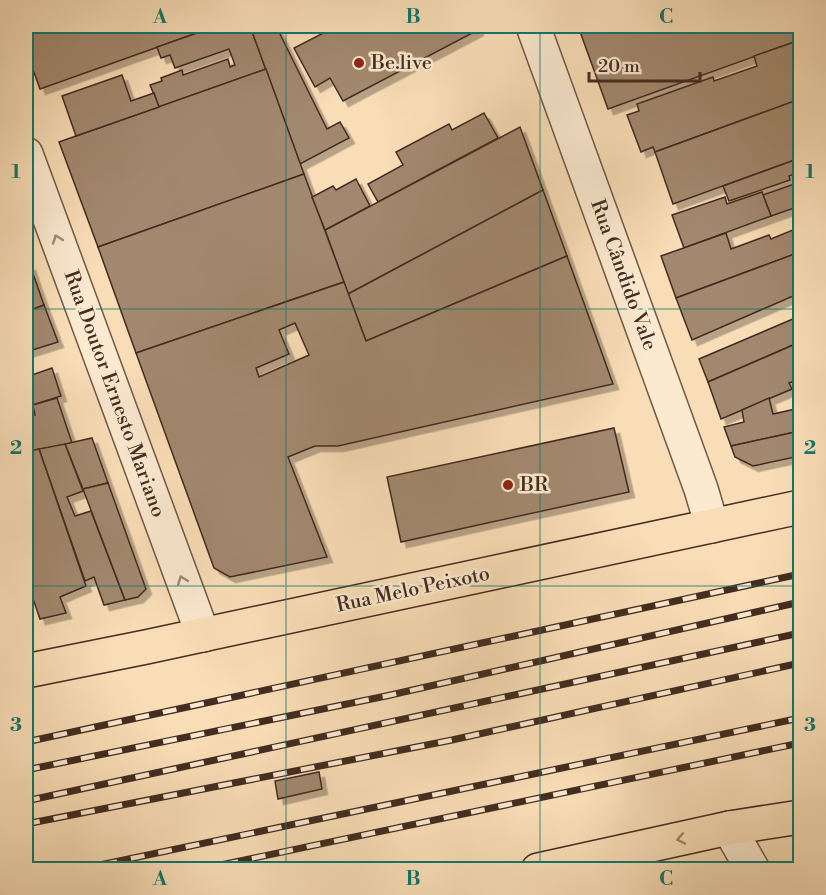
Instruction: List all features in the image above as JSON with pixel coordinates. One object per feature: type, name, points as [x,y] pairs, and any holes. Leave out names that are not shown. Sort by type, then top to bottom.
[{"type":"main road","name":"Rua Melo Peixoto","points":[[26,671],[801,507]]},
{"type":"main road","points":[[538,870],[729,828],[801,817]]},
{"type":"street","name":"Rua Cândido Vale","points":[[533,26],[701,489],[712,526]]},
{"type":"street","name":"Rua Doutor Ernesto Mariano","points":[[26,154],[203,635]]},
{"type":"street","points":[[729,828],[753,870]]},
{"type":"building","points":[[26,26],[217,26],[40,89],[26,50]]},
{"type":"building","points":[[217,26],[250,26],[266,69],[159,107],[150,85],[162,81],[161,78],[182,70],[183,75],[228,59],[230,67],[235,65],[229,49],[175,68],[170,55],[161,58],[157,47]]},
{"type":"building","points":[[250,26],[276,26],[327,129],[340,122],[349,138],[300,164]]},
{"type":"building","name":"Be.live","points":[[337,26],[475,26],[478,30],[343,101],[330,78],[315,87],[294,48]]},
{"type":"building","points":[[578,26],[800,26],[800,40],[608,109]]},
{"type":"building","points":[[800,40],[800,99],[655,152],[653,147],[641,152],[627,115],[639,111],[637,104],[713,77],[714,81],[757,66],[754,56]]},
{"type":"building","points":[[266,69],[304,174],[98,247],[59,142]]},
{"type":"building","points":[[122,75],[131,101],[154,93],[159,107],[76,136],[62,96]]},
{"type":"building","points":[[800,99],[800,158],[673,204],[655,152]]},
{"type":"building","points":[[484,113],[498,138],[378,202],[368,184],[403,165],[396,152],[449,124],[452,130]]},
{"type":"building","points":[[520,127],[543,190],[348,294],[325,230]]},
{"type":"building","points":[[800,158],[800,172],[789,176],[790,180],[729,201],[723,186]]},
{"type":"building","points":[[304,174],[344,282],[136,353],[98,247]]},
{"type":"building","points":[[356,179],[370,206],[325,230],[312,197],[333,186],[336,190]]},
{"type":"building","points":[[800,182],[800,206],[771,216],[763,195]]},
{"type":"building","points":[[543,190],[567,256],[366,341],[348,294]]},
{"type":"building","points":[[762,192],[771,216],[684,248],[672,215],[725,197],[727,204]]},
{"type":"building","points":[[800,227],[800,252],[676,298],[661,256],[726,233],[731,249],[769,235],[771,239]]},
{"type":"building","points":[[800,252],[800,293],[692,340],[676,298]]},
{"type":"building","points":[[567,256],[613,384],[338,446],[315,446],[288,457],[327,557],[230,577],[214,568],[136,353],[344,282],[366,341]],"holes":[[[295,323],[309,355],[259,377],[256,368],[289,354],[279,330]]]},
{"type":"building","points":[[30,265],[44,305],[26,312],[26,267]]},
{"type":"building","points":[[44,305],[58,342],[26,352],[26,312]]},
{"type":"building","points":[[800,316],[800,342],[708,382],[699,359]]},
{"type":"building","points":[[800,342],[800,379],[789,383],[792,389],[721,419],[708,382]]},
{"type":"building","points":[[52,368],[61,396],[26,407],[26,377]]},
{"type":"building","points":[[57,398],[72,443],[26,452],[26,418],[35,415],[33,405]]},
{"type":"building","points":[[769,398],[773,414],[800,408],[800,431],[731,446],[724,427],[744,422],[742,410]]},
{"type":"building","name":"BR","points":[[614,428],[629,492],[401,542],[387,477]]},
{"type":"building","points":[[800,431],[800,456],[753,466],[735,457],[731,446]]},
{"type":"building","points":[[92,438],[108,483],[83,489],[65,444]]},
{"type":"building","points":[[65,444],[83,491],[67,497],[75,516],[91,511],[125,600],[104,605],[94,577],[85,581],[39,449]]},
{"type":"building","points":[[39,449],[86,586],[60,597],[66,613],[40,619],[26,578],[26,452]]},
{"type":"building","points":[[108,483],[146,589],[138,597],[125,600],[83,489]]},
{"type":"building","points":[[26,578],[32,596],[26,598]]},
{"type":"building","points":[[319,772],[322,789],[278,799],[275,781]]},
{"type":"railway","points":[[26,742],[800,574]]},
{"type":"railway","points":[[26,770],[386,696],[800,602]]},
{"type":"railway","points":[[26,801],[800,633]]},
{"type":"railway","points":[[26,824],[452,740],[800,663]]},
{"type":"railway","points":[[76,870],[800,718]]},
{"type":"railway","points":[[197,870],[800,743]]},
{"type":"place","name":"Be.live","points":[[359,63]]},
{"type":"place","name":"BR","points":[[508,485]]}]
